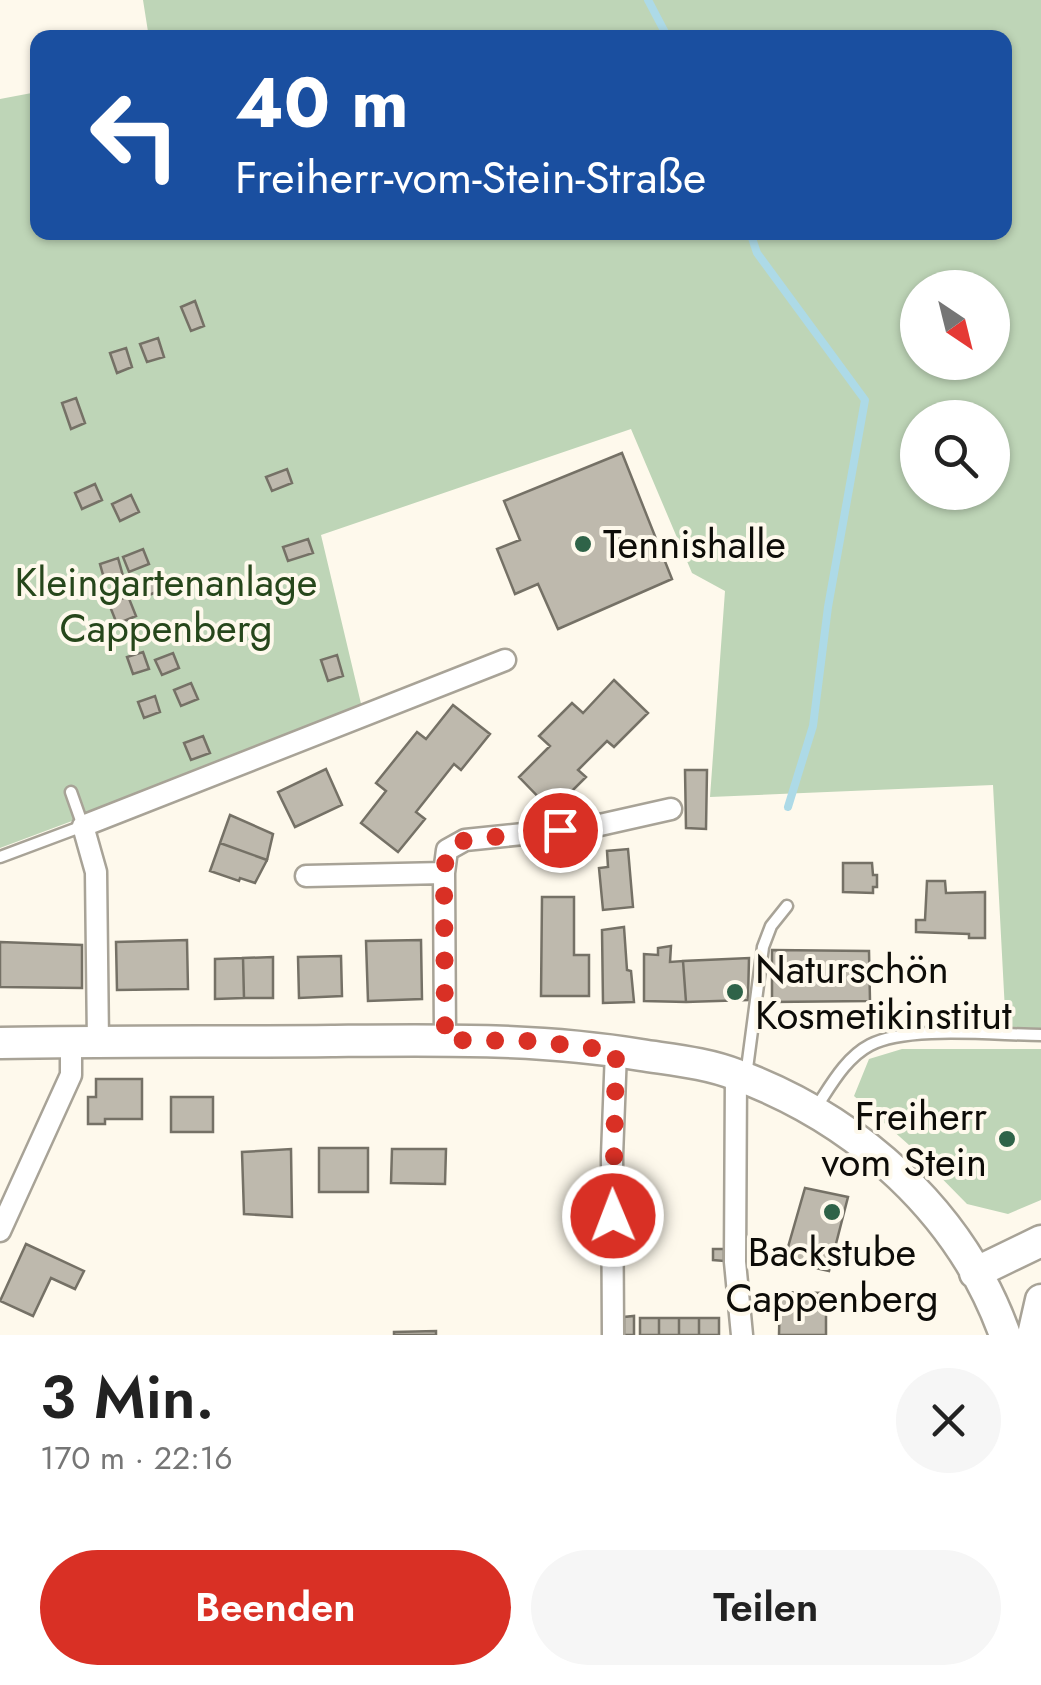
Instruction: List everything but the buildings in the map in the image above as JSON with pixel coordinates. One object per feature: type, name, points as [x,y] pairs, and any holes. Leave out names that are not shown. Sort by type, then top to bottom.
[{"type":"main road","points":[[0,1044],[533,1041],[697,1064],[741,1076],[814,1110],[910,1182],[975,1272],[1005,1335]]},
{"type":"main road","points":[[975,1272],[1041,1241]]},
{"type":"main road","points":[[1033,1335],[1041,1300]]},
{"type":"street","points":[[0,1232],[85,1043],[96,872],[83,826],[505,660]]},
{"type":"street","points":[[445,1040],[447,850],[465,840],[590,827],[671,810]]},
{"type":"street","points":[[306,876],[444,873]]},
{"type":"street","points":[[613,1335],[616,1051]]},
{"type":"street","points":[[741,1076],[735,1262],[742,1335]]},
{"type":"lane","points":[[0,858],[83,826],[72,792]]},
{"type":"lane","points":[[741,1076],[762,947],[771,926],[787,906]]},
{"type":"lane","points":[[814,1110],[846,1063],[868,1045],[897,1034],[1041,1036]]},
{"type":"green space","name":"Kleingartenanlage Cappenberg","points":[[143,0],[1041,0],[1041,1030],[1006,1030],[993,785],[710,797],[725,591],[692,573],[631,429],[321,535],[363,712],[0,848],[0,99],[30,93],[30,240],[1012,240],[1012,30],[148,30]]},
{"type":"green space","points":[[902,1049],[1041,1049],[1041,1200],[1008,1214],[967,1204],[854,1096],[869,1059]]},
{"type":"waterway","points":[[648,0],[664,30]]},
{"type":"waterway","points":[[753,240],[757,253],[865,400],[828,607],[813,726],[788,807]]},
{"type":"place","name":"Tennishalle","points":[[583,544]]},
{"type":"place","name":"Naturschön Kosmetikinstitut","points":[[735,992]]},
{"type":"place","name":"Freiherr vom Stein","points":[[1007,1139]]},
{"type":"place","name":"Backstube Cappenberg","points":[[832,1212]]},
{"type":"route","points":[[560,830],[465,840],[447,850],[445,1040],[533,1041],[616,1051],[613,1216]]}]
